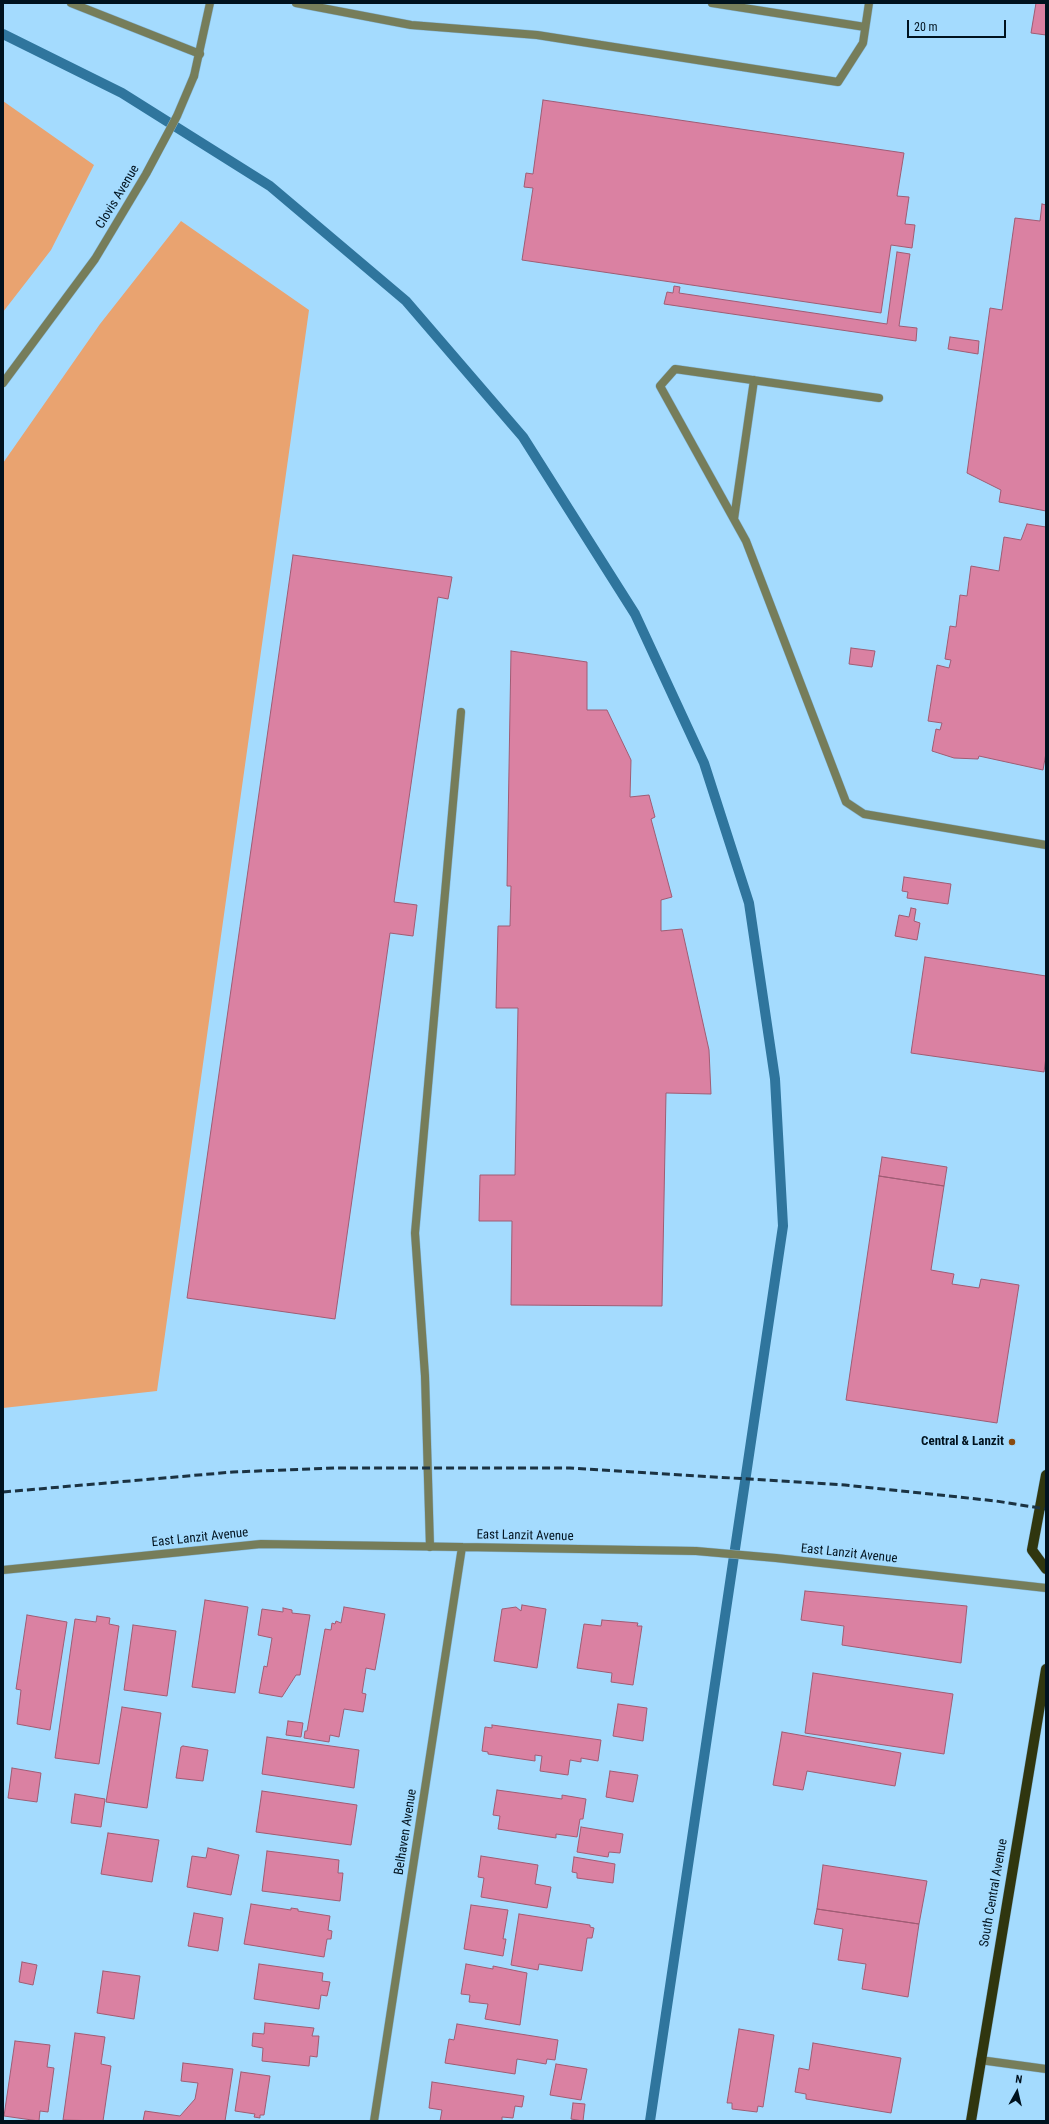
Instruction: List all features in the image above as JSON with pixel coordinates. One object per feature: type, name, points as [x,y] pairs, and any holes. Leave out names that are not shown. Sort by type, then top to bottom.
[{"type":"main road","points":[[1046,1475],[1032,1550],[1046,1569]]},
{"type":"main road","name":"South Central Avenue","points":[[970,2121],[1046,1669]]},
{"type":"street","points":[[70,3],[200,54]]},
{"type":"street","name":"Clovis Avenue","points":[[3,383],[94,259],[146,174],[177,116],[194,76],[210,3]]},
{"type":"street","points":[[296,3],[411,24],[537,35],[838,82],[863,43],[869,3]]},
{"type":"street","points":[[712,3],[865,27]]},
{"type":"street","points":[[880,398],[676,369],[660,386],[746,541],[846,802],[864,814],[1046,845]]},
{"type":"street","points":[[734,519],[754,380]]},
{"type":"street","points":[[430,1547],[425,1384],[415,1233],[461,712]]},
{"type":"street","name":"East Lanzit Avenue","points":[[3,1570],[261,1544],[462,1547],[696,1552],[776,1558],[1046,1588]]},
{"type":"street","name":"Belhaven Avenue","points":[[374,2121],[462,1547]]},
{"type":"street","points":[[980,2060],[1046,2069]]},
{"type":"shaded area","points":[[3,101],[94,165],[51,250],[3,312]]},
{"type":"shaded area","points":[[181,221],[309,310],[157,1391],[3,1408],[3,463],[100,324]]},
{"type":"building","points":[[1036,3],[1046,3],[1046,35],[1031,33]]},
{"type":"building","points":[[543,100],[904,153],[897,196],[909,197],[905,224],[915,225],[912,248],[891,245],[881,313],[522,260],[533,188],[524,187],[526,173],[533,174]]},
{"type":"building","points":[[1042,204],[1046,205],[1046,511],[999,502],[1001,490],[967,473],[990,308],[1002,310],[1015,218],[1040,221]]},
{"type":"building","points":[[897,252],[910,254],[899,326],[917,328],[916,341],[664,304],[667,292],[673,293],[674,286],[680,287],[679,293],[887,324]]},
{"type":"building","points":[[950,337],[979,341],[978,354],[948,349]]},
{"type":"building","points":[[1027,524],[1046,527],[1046,753],[1043,770],[979,756],[978,759],[954,758],[932,751],[936,729],[940,730],[942,723],[928,721],[937,665],[949,668],[951,660],[945,659],[950,626],[956,627],[960,595],[967,596],[971,566],[999,571],[1004,537],[1021,540]]},
{"type":"building","points":[[293,555],[452,577],[448,599],[438,597],[394,902],[417,905],[413,936],[390,933],[335,1319],[187,1298]]},
{"type":"building","points":[[851,648],[875,651],[872,667],[849,664]]},
{"type":"building","points":[[511,651],[587,662],[587,710],[607,710],[631,760],[630,797],[649,795],[655,817],[651,819],[672,897],[661,900],[661,931],[682,929],[709,1050],[711,1094],[666,1093],[662,1306],[511,1305],[512,1221],[479,1221],[480,1175],[515,1175],[518,1008],[496,1008],[498,926],[510,926],[511,886],[507,886]]},
{"type":"building","points":[[904,877],[951,884],[948,904],[907,898],[908,892],[902,891]]},
{"type":"building","points":[[911,908],[916,909],[914,921],[920,923],[917,940],[895,936],[899,915],[909,917]]},
{"type":"building","points":[[925,957],[1046,976],[1046,1057],[1044,1072],[911,1053]]},
{"type":"building","points":[[882,1157],[947,1167],[944,1186],[879,1176]]},
{"type":"building","points":[[879,1176],[944,1186],[931,1270],[954,1274],[952,1284],[979,1288],[981,1279],[1019,1285],[997,1423],[846,1400]]},
{"type":"building","points":[[805,1591],[967,1606],[961,1663],[842,1645],[844,1626],[801,1620]]},
{"type":"building","points":[[205,1600],[248,1607],[235,1693],[192,1687]]},
{"type":"building","points":[[522,1605],[546,1609],[537,1668],[494,1661],[502,1609],[516,1607],[521,1611]]},
{"type":"building","points":[[344,1607],[385,1614],[375,1670],[366,1668],[362,1693],[366,1694],[363,1712],[344,1709],[339,1737],[330,1735],[329,1742],[304,1738],[305,1731],[307,1731],[325,1629],[331,1630],[332,1623],[335,1624],[336,1621],[341,1623]]},
{"type":"building","points":[[283,1608],[292,1610],[292,1613],[310,1615],[300,1675],[296,1675],[282,1697],[259,1693],[264,1666],[267,1667],[272,1638],[258,1635],[262,1609],[283,1612]]},
{"type":"building","points":[[27,1615],[67,1622],[50,1730],[17,1724],[21,1690],[16,1689]]},
{"type":"building","points":[[97,1616],[110,1618],[109,1624],[119,1626],[99,1764],[55,1758],[75,1619],[96,1622]]},
{"type":"building","points":[[602,1620],[638,1623],[637,1626],[642,1626],[633,1685],[611,1682],[612,1673],[577,1668],[584,1624],[601,1626]]},
{"type":"building","points":[[133,1625],[176,1631],[167,1696],[124,1690]]},
{"type":"building","points":[[813,1673],[953,1694],[944,1754],[805,1733]]},
{"type":"building","points":[[618,1704],[647,1708],[643,1741],[613,1736]]},
{"type":"building","points":[[122,1707],[161,1713],[147,1808],[106,1802]]},
{"type":"building","points":[[288,1721],[303,1723],[301,1737],[286,1735]]},
{"type":"building","points":[[492,1725],[601,1740],[598,1761],[581,1758],[581,1762],[570,1760],[568,1775],[540,1771],[542,1756],[535,1755],[535,1761],[488,1754],[488,1752],[482,1751],[485,1727],[492,1728]]},
{"type":"building","points":[[782,1732],[901,1753],[895,1786],[807,1771],[803,1790],[773,1785]]},
{"type":"building","points":[[267,1737],[359,1750],[354,1788],[262,1774]]},
{"type":"building","points":[[183,1746],[208,1750],[203,1781],[176,1778],[181,1747]]},
{"type":"building","points":[[12,1768],[41,1773],[37,1802],[8,1798]]},
{"type":"building","points":[[610,1771],[638,1775],[633,1802],[606,1797]]},
{"type":"building","points":[[497,1790],[562,1799],[562,1795],[586,1799],[583,1819],[580,1819],[577,1837],[556,1834],[556,1838],[498,1829],[500,1816],[493,1815]]},
{"type":"building","points":[[262,1791],[357,1805],[351,1845],[256,1832]]},
{"type":"building","points":[[75,1794],[105,1799],[101,1827],[71,1823]]},
{"type":"building","points":[[581,1827],[623,1834],[620,1853],[609,1852],[608,1857],[577,1852]]},
{"type":"building","points":[[108,1833],[159,1840],[152,1882],[101,1874]]},
{"type":"building","points":[[208,1848],[239,1855],[231,1895],[187,1887],[192,1856],[206,1858]]},
{"type":"building","points":[[267,1851],[339,1860],[338,1873],[343,1873],[340,1901],[262,1891]]},
{"type":"building","points":[[481,1856],[538,1865],[535,1884],[551,1887],[547,1908],[481,1897],[484,1878],[478,1877]]},
{"type":"building","points":[[574,1857],[615,1864],[613,1883],[577,1878],[577,1873],[572,1872]]},
{"type":"building","points":[[823,1865],[927,1881],[919,1924],[817,1909]]},
{"type":"building","points":[[251,1904],[291,1910],[291,1908],[298,1909],[298,1911],[330,1916],[328,1930],[332,1931],[331,1939],[327,1939],[324,1957],[244,1944]]},
{"type":"building","points":[[471,1905],[508,1910],[503,1939],[506,1939],[503,1956],[464,1949]]},
{"type":"building","points":[[817,1909],[919,1924],[908,1997],[862,1989],[866,1964],[838,1960],[843,1929],[814,1924]]},
{"type":"building","points":[[194,1913],[223,1918],[218,1951],[188,1946]]},
{"type":"building","points":[[519,1914],[590,1925],[590,1927],[594,1928],[592,1938],[587,1938],[582,1971],[539,1964],[538,1970],[511,1965]]},
{"type":"building","points":[[22,1962],[37,1965],[33,1985],[19,1982]]},
{"type":"building","points":[[259,1964],[323,1973],[322,1981],[330,1982],[327,1996],[321,1995],[319,2009],[254,1999]]},
{"type":"building","points":[[466,1964],[493,1969],[493,1966],[527,1973],[520,2025],[485,2019],[488,2004],[469,2002],[470,1995],[461,1994]]},
{"type":"building","points":[[103,1971],[140,1976],[134,2019],[97,2013]]},
{"type":"building","points":[[265,2023],[314,2028],[312,2036],[319,2036],[317,2057],[310,2056],[309,2066],[262,2061],[263,2048],[252,2046],[253,2033],[264,2034]]},
{"type":"building","points":[[457,2024],[558,2040],[555,2060],[547,2059],[546,2064],[517,2059],[515,2074],[445,2063],[449,2039],[454,2040]]},
{"type":"building","points":[[739,2029],[774,2035],[763,2107],[758,2106],[757,2112],[732,2109],[732,2103],[727,2103]]},
{"type":"building","points":[[75,2033],[105,2037],[101,2064],[111,2066],[103,2121],[63,2120]]},
{"type":"building","points":[[15,2041],[50,2045],[47,2067],[54,2068],[48,2112],[40,2111],[39,2121],[4,2116]]},
{"type":"building","points":[[813,2043],[901,2058],[891,2113],[806,2099],[806,2094],[795,2092],[799,2068],[809,2070]]},
{"type":"building","points":[[183,2063],[233,2069],[225,2121],[143,2121],[145,2111],[180,2116],[195,2099],[198,2083],[181,2081]]},
{"type":"building","points":[[556,2064],[587,2069],[581,2100],[550,2095]]},
{"type":"building","points":[[241,2072],[270,2076],[264,2115],[260,2115],[260,2118],[254,2117],[255,2114],[235,2111]]},
{"type":"building","points":[[432,2082],[524,2096],[522,2107],[515,2106],[513,2118],[502,2117],[502,2121],[440,2121],[442,2110],[429,2108]]},
{"type":"building","points":[[573,2103],[585,2104],[583,2121],[571,2119]]},
{"type":"waterway","points":[[3,34],[122,93],[270,186],[406,301],[523,437],[635,614],[704,763],[749,903],[775,1079],[783,1226],[650,2121]]},
{"type":"railway","points":[[3,1492],[233,1472],[335,1468],[570,1468],[845,1485],[996,1501],[1046,1509]]},
{"type":"place","name":"Central & Lanzit","points":[[1012,1442]]}]
